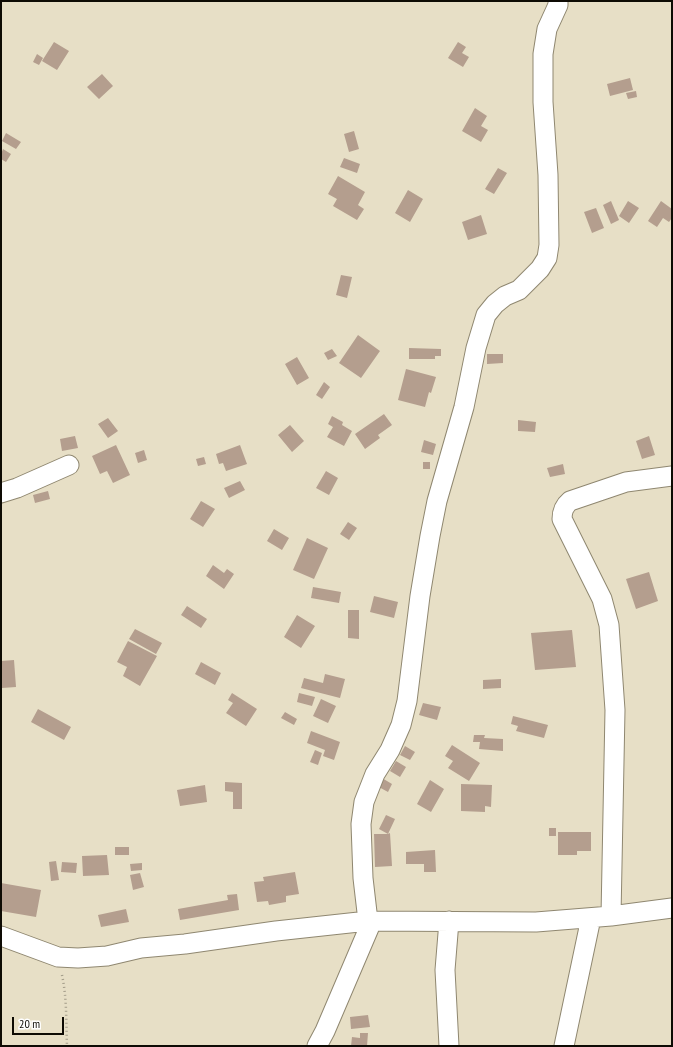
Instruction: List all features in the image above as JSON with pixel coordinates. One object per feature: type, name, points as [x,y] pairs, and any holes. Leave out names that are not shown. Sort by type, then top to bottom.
[{"type":"street","points":[[317,1046],[326,1031],[370,921],[363,871],[361,824],[364,802],[375,774],[390,750],[401,725],[407,701],[420,596],[437,500],[464,407],[476,348],[486,315],[495,304],[505,296],[519,290],[540,269],[547,258],[549,244],[548,176],[543,102],[543,54],[547,29],[558,5],[558,1]]},
{"type":"street","points":[[1,493],[17,488],[69,465]]},
{"type":"street","points":[[611,916],[615,710],[609,625],[602,599],[562,518],[562,513],[565,506],[570,501],[626,482],[672,476]]},
{"type":"street","points":[[1,936],[58,957],[78,958],[107,956],[141,948],[370,921],[536,922],[611,916],[672,908]]},
{"type":"street","points":[[564,1046],[591,918]]},
{"type":"street","points":[[449,922],[445,970],[449,1046]]},
{"type":"path","points":[[58,957],[63,982],[67,1046]]},
{"type":"building","points":[[54,42],[69,51],[57,70],[42,61]]},
{"type":"building","points":[[458,42],[466,47],[462,53],[469,57],[463,67],[448,58]]},
{"type":"building","points":[[37,54],[43,58],[39,65],[33,62]]},
{"type":"building","points":[[102,74],[113,86],[99,99],[87,87]]},
{"type":"building","points":[[630,78],[633,90],[610,96],[607,84]]},
{"type":"building","points":[[636,91],[637,97],[628,99],[626,93]]},
{"type":"building","points":[[475,108],[487,116],[481,126],[488,130],[481,142],[462,131]]},
{"type":"building","points":[[354,131],[359,149],[349,152],[344,134]]},
{"type":"building","points":[[6,133],[21,142],[16,149],[2,141]]},
{"type":"building","points":[[3,149],[11,154],[6,162],[1,159]]},
{"type":"building","points":[[344,158],[360,164],[357,173],[340,167]]},
{"type":"building","points":[[498,168],[507,173],[494,194],[485,189]]},
{"type":"building","points":[[338,176],[365,192],[358,205],[364,209],[357,220],[333,206],[337,199],[328,194]]},
{"type":"building","points":[[408,190],[423,199],[410,222],[395,213]]},
{"type":"building","points":[[611,201],[619,220],[611,224],[603,205]]},
{"type":"building","points":[[628,201],[639,208],[629,223],[619,216]]},
{"type":"building","points":[[661,201],[672,209],[672,218],[669,222],[663,218],[657,227],[648,221]]},
{"type":"building","points":[[596,208],[604,228],[592,233],[584,212]]},
{"type":"building","points":[[481,215],[487,234],[468,240],[462,222]]},
{"type":"building","points":[[341,275],[352,277],[347,298],[336,295]]},
{"type":"building","points":[[358,335],[380,351],[361,378],[339,363]]},
{"type":"building","points":[[409,348],[441,349],[441,356],[435,356],[435,359],[409,359]]},
{"type":"building","points":[[332,349],[337,356],[328,360],[324,353]]},
{"type":"building","points":[[487,354],[503,354],[503,363],[487,364]]},
{"type":"building","points":[[297,357],[309,378],[297,385],[285,364]]},
{"type":"building","points":[[406,369],[436,377],[431,393],[429,392],[425,407],[398,400]]},
{"type":"building","points":[[324,382],[330,387],[322,399],[316,395]]},
{"type":"building","points":[[384,414],[392,425],[378,435],[380,438],[365,449],[355,434]]},
{"type":"building","points":[[332,416],[343,422],[342,425],[352,431],[344,446],[327,437],[333,427],[328,424]]},
{"type":"building","points":[[108,418],[118,431],[108,438],[98,424]]},
{"type":"building","points":[[518,420],[536,422],[535,432],[518,431]]},
{"type":"building","points":[[290,425],[304,441],[292,452],[278,435]]},
{"type":"building","points":[[75,436],[78,448],[62,451],[60,439]]},
{"type":"building","points":[[649,436],[655,455],[642,459],[636,441]]},
{"type":"building","points":[[424,440],[436,444],[433,455],[421,452]]},
{"type":"building","points":[[116,445],[130,475],[113,483],[107,471],[100,474],[92,456]]},
{"type":"building","points":[[240,445],[247,464],[226,471],[223,463],[219,464],[216,454]]},
{"type":"building","points":[[144,450],[147,460],[138,463],[135,453]]},
{"type":"building","points":[[204,457],[206,464],[198,466],[196,459]]},
{"type":"building","points":[[423,462],[430,462],[430,469],[423,469]]},
{"type":"building","points":[[563,464],[565,474],[550,477],[547,468]]},
{"type":"building","points":[[326,471],[338,478],[329,495],[316,488]]},
{"type":"building","points":[[240,481],[245,490],[229,498],[224,488]]},
{"type":"building","points":[[48,491],[50,499],[35,503],[33,495]]},
{"type":"building","points":[[201,501],[215,509],[203,527],[190,519]]},
{"type":"building","points":[[348,522],[357,528],[349,540],[340,534]]},
{"type":"building","points":[[274,529],[289,538],[282,550],[267,541]]},
{"type":"building","points":[[307,538],[328,548],[314,579],[293,570]]},
{"type":"building","points":[[213,565],[224,573],[227,569],[234,574],[224,589],[206,576]]},
{"type":"building","points":[[649,572],[658,601],[636,609],[626,579]]},
{"type":"building","points":[[313,587],[341,592],[339,603],[311,598]]},
{"type":"building","points":[[374,596],[398,602],[394,618],[370,612]]},
{"type":"building","points":[[187,606],[207,619],[201,628],[181,615]]},
{"type":"building","points":[[348,610],[359,610],[359,639],[348,638]]},
{"type":"building","points":[[297,615],[315,626],[301,648],[284,637]]},
{"type":"building","points":[[135,629],[162,643],[156,654],[129,639]]},
{"type":"building","points":[[572,630],[576,667],[535,670],[531,633]]},
{"type":"building","points":[[128,641],[157,656],[140,686],[123,676],[127,667],[117,662]]},
{"type":"building","points":[[14,660],[16,687],[2,688],[1,661]]},
{"type":"building","points":[[201,662],[221,673],[215,685],[195,674]]},
{"type":"building","points":[[325,674],[345,679],[340,698],[301,688],[304,678],[323,683]]},
{"type":"building","points":[[501,679],[501,688],[483,689],[483,680]]},
{"type":"building","points":[[232,693],[257,709],[246,726],[226,713],[233,703],[228,700]]},
{"type":"building","points":[[299,693],[315,697],[312,706],[297,702]]},
{"type":"building","points":[[321,699],[336,706],[328,723],[313,716]]},
{"type":"building","points":[[423,703],[441,707],[437,720],[419,715]]},
{"type":"building","points":[[38,709],[71,727],[64,740],[31,722]]},
{"type":"building","points":[[285,712],[297,719],[294,725],[281,718]]},
{"type":"building","points":[[513,716],[548,725],[544,738],[516,731],[518,726],[511,724]]},
{"type":"building","points":[[311,731],[340,742],[334,760],[323,756],[325,750],[307,743]]},
{"type":"building","points":[[474,735],[485,735],[484,738],[503,739],[503,751],[479,749],[480,742],[473,742]]},
{"type":"building","points":[[452,745],[480,763],[469,781],[448,768],[453,761],[445,756]]},
{"type":"building","points":[[405,746],[415,752],[410,760],[400,755]]},
{"type":"building","points":[[315,750],[322,753],[318,765],[310,762]]},
{"type":"building","points":[[396,761],[406,767],[400,777],[390,771]]},
{"type":"building","points":[[382,778],[392,784],[388,792],[377,786]]},
{"type":"building","points":[[430,780],[444,789],[431,812],[417,804]]},
{"type":"building","points":[[225,782],[242,783],[242,809],[233,809],[233,792],[225,791]]},
{"type":"building","points":[[461,784],[492,785],[491,807],[485,806],[485,812],[461,811]]},
{"type":"building","points":[[205,785],[207,802],[180,806],[177,790]]},
{"type":"building","points":[[386,815],[395,819],[388,834],[379,829]]},
{"type":"building","points":[[549,828],[556,828],[556,836],[549,836]]},
{"type":"building","points":[[558,832],[591,832],[591,851],[577,851],[577,855],[558,855]]},
{"type":"building","points":[[390,833],[392,866],[375,867],[374,834]]},
{"type":"building","points":[[115,847],[129,847],[129,855],[115,855]]},
{"type":"building","points":[[435,850],[436,872],[424,872],[424,864],[406,864],[406,852]]},
{"type":"building","points":[[107,855],[109,875],[83,876],[82,856]]},
{"type":"building","points":[[56,861],[59,880],[51,881],[49,862]]},
{"type":"building","points":[[62,862],[77,863],[76,873],[61,872]]},
{"type":"building","points":[[142,863],[142,870],[131,871],[130,864]]},
{"type":"building","points":[[295,872],[299,894],[286,896],[286,902],[269,905],[268,901],[257,902],[254,882],[264,881],[263,877]]},
{"type":"building","points":[[140,873],[144,887],[133,890],[130,875]]},
{"type":"building","points":[[1,883],[41,890],[36,917],[1,911]]},
{"type":"building","points":[[237,894],[239,910],[180,920],[178,909],[228,900],[227,895]]},
{"type":"building","points":[[126,909],[129,922],[101,927],[98,915]]},
{"type":"building","points":[[368,1015],[370,1027],[351,1029],[350,1017]]},
{"type":"building","points":[[360,1033],[368,1033],[367,1046],[351,1046],[352,1037],[360,1038]]}]
